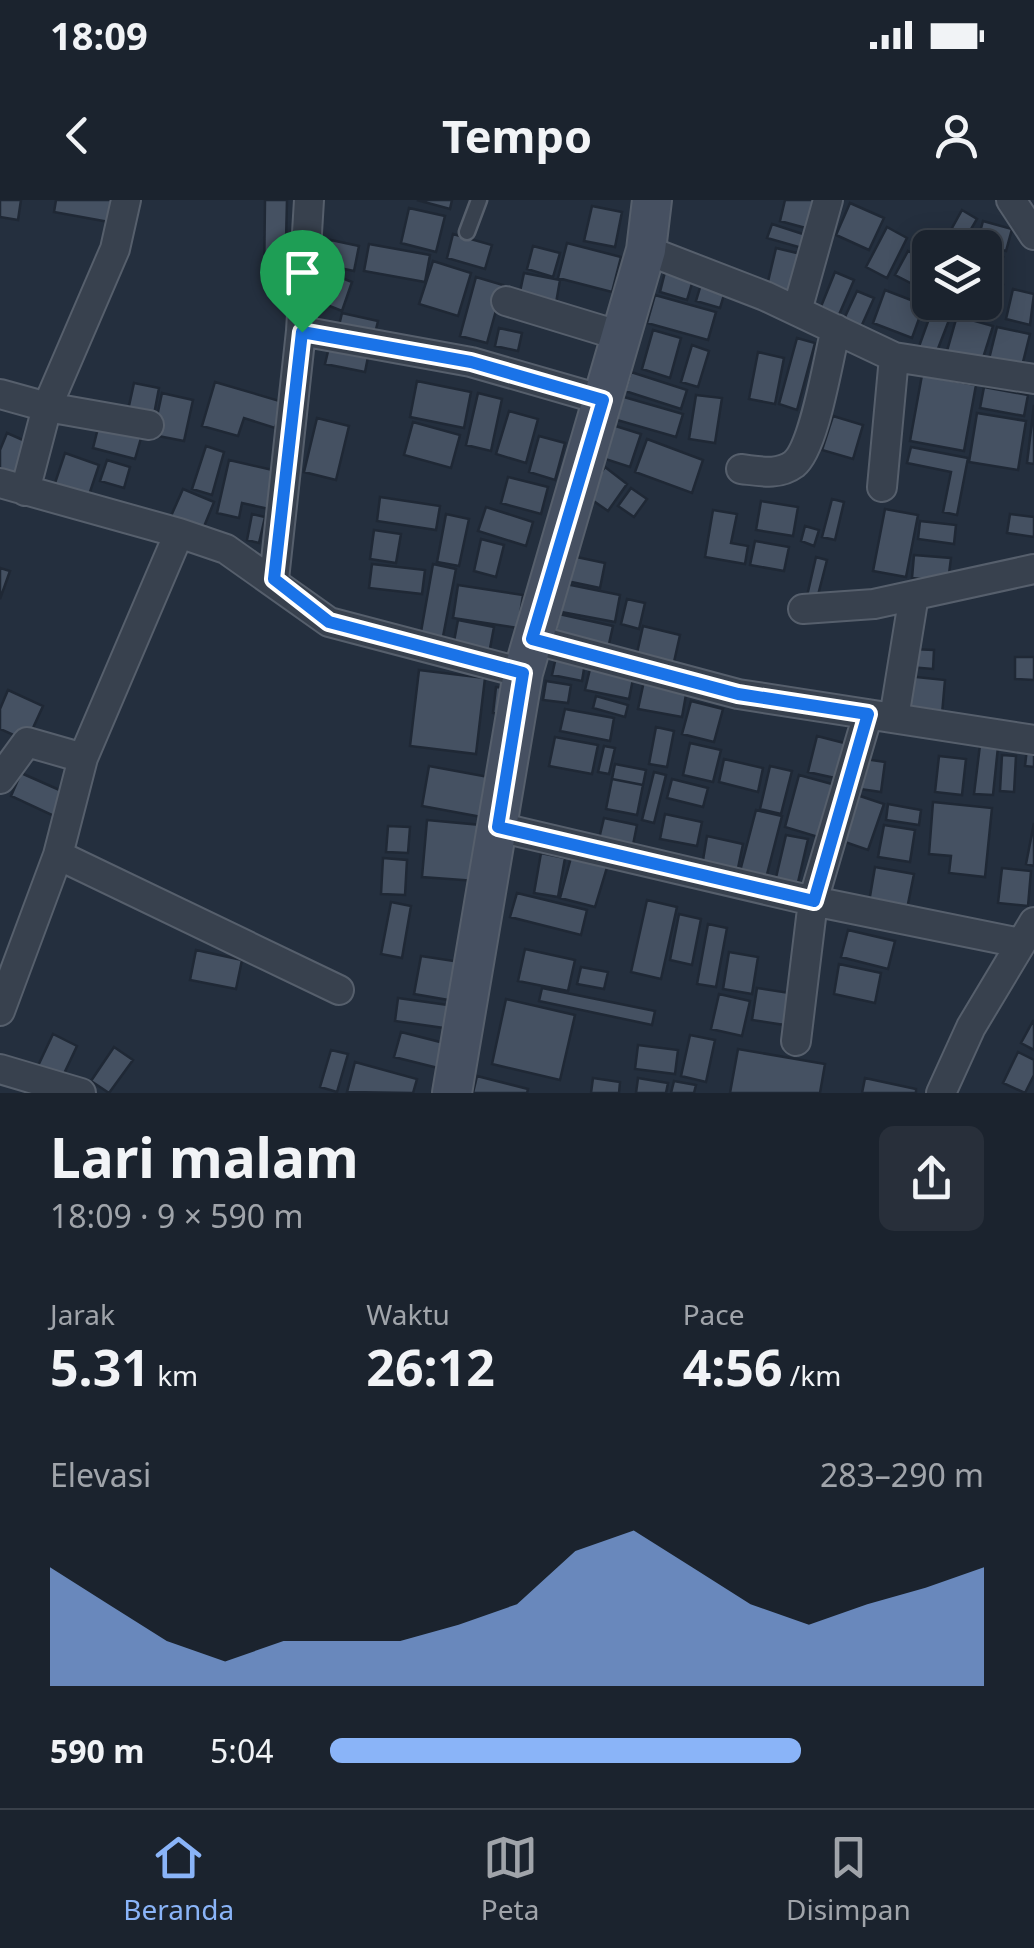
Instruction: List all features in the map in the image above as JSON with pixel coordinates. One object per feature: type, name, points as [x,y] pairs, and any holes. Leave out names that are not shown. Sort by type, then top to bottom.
[{"type":"main road","points":[[452,1093],[528,656],[646,250],[652,200]]},
{"type":"street","points":[[126,200],[114,249],[13,487],[226,548],[329,622],[738,694],[1034,740]]},
{"type":"street","points":[[274,579],[302,332],[309,200]]},
{"type":"street","points":[[797,312],[828,200]]},
{"type":"street","points":[[1011,200],[1034,235]]},
{"type":"street","points":[[646,250],[894,357],[1034,379]]},
{"type":"street","points":[[506,301],[621,336]]},
{"type":"street","points":[[741,469],[773,473],[795,463],[806,444],[836,329]]},
{"type":"street","points":[[302,332],[471,362],[603,400]]},
{"type":"street","points":[[882,487],[894,357]]},
{"type":"street","points":[[0,394],[47,407],[150,425]]},
{"type":"street","points":[[0,1011],[58,855],[83,758],[179,533]]},
{"type":"street","points":[[802,609],[914,596],[1034,568]]},
{"type":"street","points":[[796,1041],[814,901],[881,716],[914,596]]},
{"type":"street","points":[[0,779],[28,742],[83,758]]},
{"type":"street","points":[[498,827],[814,901],[1027,932],[972,1027],[941,1093]]},
{"type":"street","points":[[58,855],[339,990]]},
{"type":"street","points":[[0,1069],[81,1093]]},
{"type":"lane","points":[[467,232],[478,200]]},
{"type":"building","points":[[0,200],[21,200],[18,220],[0,217]]},
{"type":"building","points":[[56,200],[113,200],[109,222],[54,212]]},
{"type":"building","points":[[265,200],[287,200],[285,284],[264,284]]},
{"type":"building","points":[[417,200],[452,200],[450,209]]},
{"type":"building","points":[[785,200],[820,200],[813,230],[780,221]]},
{"type":"building","points":[[850,203],[884,218],[869,250],[836,235]]},
{"type":"building","points":[[592,206],[622,212],[615,247],[584,241]]},
{"type":"building","points":[[409,208],[445,216],[436,252],[401,243]]},
{"type":"building","points":[[962,210],[977,219],[971,230],[951,230]]},
{"type":"building","points":[[983,221],[1012,229],[1006,251],[1002,250],[1002,230],[981,230]]},
{"type":"building","points":[[772,224],[806,235],[802,248],[767,238]]},
{"type":"building","points":[[887,227],[907,238],[887,278],[866,267]]},
{"type":"building","points":[[453,234],[492,245],[485,269],[447,258]]},
{"type":"building","points":[[331,240],[359,246],[354,271],[325,265]]},
{"type":"building","points":[[567,243],[621,257],[612,292],[558,278]]},
{"type":"building","points":[[369,244],[430,255],[425,282],[364,271]]},
{"type":"building","points":[[533,246],[560,253],[553,277],[527,269]]},
{"type":"building","points":[[776,248],[805,255],[795,297],[766,290]]},
{"type":"building","points":[[908,251],[912,253],[912,284],[895,275]]},
{"type":"building","points":[[433,261],[471,273],[458,316],[419,304]]},
{"type":"building","points":[[665,272],[693,280],[687,300],[660,292]]},
{"type":"building","points":[[835,272],[854,280],[838,317],[820,309]]},
{"type":"building","points":[[524,273],[560,280],[555,309],[518,301]]},
{"type":"building","points":[[337,276],[352,282],[342,311],[327,305]]},
{"type":"building","points":[[476,277],[503,285],[487,343],[460,336]]},
{"type":"building","points":[[702,281],[726,288],[720,308],[696,301]]},
{"type":"building","points":[[1013,289],[1034,294],[1030,325],[1006,319]]},
{"type":"building","points":[[885,290],[912,300],[912,320],[919,320],[912,338],[873,323]]},
{"type":"building","points":[[857,291],[874,298],[861,327],[844,319]]},
{"type":"building","points":[[655,295],[716,312],[708,340],[647,323]]},
{"type":"building","points":[[342,313],[378,321],[373,342],[337,334]]},
{"type":"building","points":[[929,320],[949,320],[934,359],[917,352]]},
{"type":"building","points":[[956,320],[993,326],[982,361],[947,351]]},
{"type":"building","points":[[997,327],[1030,334],[1021,370],[988,363]]},
{"type":"building","points":[[499,328],[522,333],[518,351],[495,346]]},
{"type":"building","points":[[653,330],[681,338],[670,378],[642,369]]},
{"type":"building","points":[[797,338],[815,343],[797,410],[779,404]]},
{"type":"building","points":[[330,343],[369,352],[365,372],[325,364]]},
{"type":"building","points":[[692,345],[709,351],[698,387],[681,382]]},
{"type":"building","points":[[758,352],[784,358],[775,404],[749,399]]},
{"type":"building","points":[[631,372],[687,390],[681,409],[625,391]]},
{"type":"building","points":[[922,375],[976,385],[964,451],[910,441]]},
{"type":"building","points":[[417,381],[471,392],[464,428],[410,417]]},
{"type":"building","points":[[215,382],[283,402],[275,428],[244,418],[238,436],[202,426]]},
{"type":"building","points":[[134,383],[159,388],[153,420],[127,415]]},
{"type":"building","points":[[984,387],[1028,395],[1024,416],[980,408]]},
{"type":"building","points":[[162,393],[193,400],[184,441],[153,435]]},
{"type":"building","points":[[478,393],[502,399],[491,451],[466,445]]},
{"type":"building","points":[[617,395],[683,414],[676,437],[610,418]]},
{"type":"building","points":[[696,395],[722,398],[715,443],[689,439]]},
{"type":"building","points":[[1034,405],[1034,464],[1027,463]]},
{"type":"building","points":[[509,411],[538,419],[526,463],[496,454]]},
{"type":"building","points":[[977,413],[1026,421],[1018,470],[969,462]]},
{"type":"building","points":[[833,416],[863,425],[853,459],[822,450]]},
{"type":"building","points":[[317,418],[349,426],[336,480],[304,472]]},
{"type":"building","points":[[100,420],[143,431],[135,459],[93,448]]},
{"type":"building","points":[[413,422],[460,435],[451,468],[404,455]]},
{"type":"building","points":[[606,423],[641,434],[630,467],[596,456]]},
{"type":"building","points":[[7,433],[32,444],[14,484],[0,478],[0,450]]},
{"type":"building","points":[[539,436],[565,443],[555,480],[529,472]]},
{"type":"building","points":[[647,439],[703,460],[692,493],[635,472]]},
{"type":"building","points":[[206,446],[224,452],[212,495],[192,489]]},
{"type":"building","points":[[911,447],[968,458],[957,515],[943,512],[951,472],[907,463]]},
{"type":"building","points":[[65,453],[99,465],[86,504],[52,492]]},
{"type":"building","points":[[107,460],[130,467],[124,488],[100,481]]},
{"type":"building","points":[[229,460],[277,471],[269,509],[242,503],[239,518],[217,513]]},
{"type":"building","points":[[605,467],[627,484],[608,511],[585,495]]},
{"type":"building","points":[[508,477],[548,487],[541,514],[501,503]]},
{"type":"building","points":[[631,488],[647,499],[634,517],[618,506]]},
{"type":"building","points":[[183,489],[214,502],[203,529],[171,516]]},
{"type":"building","points":[[380,497],[440,506],[436,530],[377,521]]},
{"type":"building","points":[[832,499],[844,502],[835,540],[822,537]]},
{"type":"building","points":[[761,501],[798,507],[793,536],[756,530]]},
{"type":"building","points":[[486,507],[533,522],[526,546],[478,531]]},
{"type":"building","points":[[885,509],[918,515],[906,577],[873,571]]},
{"type":"building","points":[[713,510],[737,514],[731,543],[748,546],[745,564],[705,557]]},
{"type":"building","points":[[252,514],[265,517],[259,543],[247,540]]},
{"type":"building","points":[[446,514],[469,519],[459,566],[437,562]]},
{"type":"building","points":[[1010,514],[1034,517],[1034,537],[1007,533]]},
{"type":"building","points":[[920,521],[956,525],[954,544],[918,539]]},
{"type":"building","points":[[805,526],[819,530],[814,546],[801,541]]},
{"type":"building","points":[[374,530],[401,534],[396,563],[370,559]]},
{"type":"building","points":[[481,539],[504,545],[496,577],[474,571]]},
{"type":"building","points":[[755,541],[789,547],[784,571],[750,565]]},
{"type":"building","points":[[567,555],[605,563],[600,588],[562,580]]},
{"type":"building","points":[[914,555],[951,558],[948,582],[912,578]]},
{"type":"building","points":[[816,557],[827,560],[817,599],[807,596]]},
{"type":"building","points":[[372,564],[425,570],[422,594],[369,588]]},
{"type":"building","points":[[433,564],[456,569],[441,647],[419,643]]},
{"type":"building","points":[[0,568],[10,571],[0,599]]},
{"type":"building","points":[[561,583],[620,595],[615,622],[556,611]]},
{"type":"building","points":[[458,585],[523,595],[518,628],[453,618]]},
{"type":"building","points":[[627,599],[645,603],[639,629],[621,624]]},
{"type":"building","points":[[559,614],[613,626],[607,653],[554,641]]},
{"type":"building","points":[[458,620],[494,627],[488,659],[452,652]]},
{"type":"building","points":[[643,626],[680,635],[672,671],[635,662]]},
{"type":"building","points":[[911,649],[934,650],[933,669],[909,667]]},
{"type":"building","points":[[556,657],[585,663],[582,681],[552,675]]},
{"type":"building","points":[[1015,657],[1034,657],[1034,680],[1015,679]]},
{"type":"building","points":[[590,669],[633,679],[629,699],[585,690]]},
{"type":"building","points":[[419,670],[485,678],[476,754],[410,746]]},
{"type":"building","points":[[907,676],[945,680],[942,714],[904,711]]},
{"type":"building","points":[[546,681],[571,685],[568,703],[543,700]]},
{"type":"building","points":[[644,681],[687,689],[682,717],[638,709]]},
{"type":"building","points":[[496,687],[511,688],[508,715],[493,713]]},
{"type":"building","points":[[8,690],[43,706],[27,741],[0,729],[0,709]]},
{"type":"building","points":[[596,696],[628,705],[625,717],[593,708]]},
{"type":"building","points":[[691,701],[723,709],[714,742],[682,734]]},
{"type":"building","points":[[565,709],[614,718],[610,741],[560,731]]},
{"type":"building","points":[[656,727],[674,731],[667,767],[649,764]]},
{"type":"building","points":[[817,736],[852,745],[844,780],[808,772]]},
{"type":"building","points":[[555,737],[598,745],[592,774],[549,766]]},
{"type":"building","points":[[690,743],[721,750],[713,782],[683,775]]},
{"type":"building","points":[[980,745],[998,747],[993,795],[974,794]]},
{"type":"building","points":[[604,746],[615,748],[609,774],[598,772]]},
{"type":"building","points":[[1027,748],[1034,748],[1034,767],[1025,766]]},
{"type":"building","points":[[1002,755],[1016,756],[1014,792],[1000,791]]},
{"type":"building","points":[[939,756],[966,759],[962,795],[935,792]]},
{"type":"building","points":[[724,759],[763,768],[758,792],[719,782]]},
{"type":"building","points":[[865,759],[885,762],[881,792],[860,789]]},
{"type":"building","points":[[615,764],[646,770],[643,785],[612,779]]},
{"type":"building","points":[[429,766],[494,778],[487,818],[422,806]]},
{"type":"building","points":[[770,766],[792,771],[781,814],[760,809]]},
{"type":"building","points":[[654,772],[666,775],[654,823],[642,820]]},
{"type":"building","points":[[21,773],[64,792],[54,816],[11,796]]},
{"type":"building","points":[[799,775],[843,787],[828,840],[785,827]]},
{"type":"building","points":[[612,779],[643,785],[637,815],[606,809]]},
{"type":"building","points":[[672,779],[708,788],[703,807],[667,798]]},
{"type":"building","points":[[857,795],[884,804],[868,850],[842,841]]},
{"type":"building","points":[[933,802],[992,808],[985,877],[949,873],[951,856],[929,854]]},
{"type":"building","points":[[888,804],[921,810],[919,825],[886,820]]},
{"type":"building","points":[[756,810],[782,816],[764,886],[738,879]]},
{"type":"building","points":[[665,814],[702,822],[697,846],[660,839]]},
{"type":"building","points":[[604,818],[637,825],[631,855],[597,847]]},
{"type":"building","points":[[427,820],[481,825],[476,881],[422,877]]},
{"type":"building","points":[[1034,823],[1034,866],[1026,864]]},
{"type":"building","points":[[884,825],[915,830],[910,862],[878,857]]},
{"type":"building","points":[[388,826],[410,827],[408,853],[386,852]]},
{"type":"building","points":[[786,835],[808,839],[796,891],[774,886]]},
{"type":"building","points":[[707,836],[743,844],[737,873],[702,866]]},
{"type":"building","points":[[541,853],[565,858],[558,897],[534,893]]},
{"type":"building","points":[[572,854],[608,864],[595,907],[560,898]]},
{"type":"building","points":[[383,858],[407,860],[405,895],[381,894]]},
{"type":"building","points":[[875,867],[914,874],[906,914],[868,908]]},
{"type":"building","points":[[1002,868],[1031,871],[1028,906],[998,903]]},
{"type":"building","points":[[517,893],[587,910],[581,935],[510,917]]},
{"type":"building","points":[[647,900],[677,907],[661,979],[631,972]]},
{"type":"building","points":[[391,902],[411,906],[402,958],[381,954]]},
{"type":"building","points":[[679,914],[701,919],[692,965],[670,960]]},
{"type":"building","points":[[708,924],[727,928],[716,987],[697,984]]},
{"type":"building","points":[[848,930],[895,941],[888,969],[841,957]]},
{"type":"building","points":[[525,949],[575,960],[568,991],[518,981]]},
{"type":"building","points":[[196,950],[242,960],[236,989],[190,980]]},
{"type":"building","points":[[729,952],[758,957],[752,994],[723,989]]},
{"type":"building","points":[[421,956],[467,963],[460,1002],[414,994]]},
{"type":"building","points":[[839,964],[881,973],[875,1003],[834,994]]},
{"type":"building","points":[[581,967],[608,972],[604,989],[577,984]]},
{"type":"building","points":[[542,988],[655,1011],[652,1025],[539,1001]]},
{"type":"building","points":[[757,988],[796,994],[791,1026],[752,1020]]},
{"type":"building","points":[[719,994],[750,1001],[742,1036],[711,1029]]},
{"type":"building","points":[[398,998],[455,1006],[451,1029],[395,1021]]},
{"type":"building","points":[[506,999],[575,1015],[560,1080],[492,1064]]},
{"type":"building","points":[[1034,1021],[1034,1050],[1021,1043]]},
{"type":"building","points":[[401,1032],[444,1043],[438,1068],[394,1057]]},
{"type":"building","points":[[53,1034],[77,1046],[61,1080],[37,1068]]},
{"type":"building","points":[[690,1035],[715,1040],[706,1082],[681,1076]]},
{"type":"building","points":[[638,1045],[678,1050],[675,1074],[635,1069]]},
{"type":"building","points":[[114,1047],[133,1060],[109,1093],[91,1081]]},
{"type":"building","points":[[738,1049],[825,1064],[820,1093],[730,1093]]},
{"type":"building","points":[[331,1050],[348,1054],[337,1092],[320,1087]]},
{"type":"building","points":[[1018,1052],[1034,1060],[1034,1075],[1025,1093],[1003,1083]]},
{"type":"building","points":[[355,1062],[417,1079],[413,1093],[347,1092]]},
{"type":"building","points":[[477,1076],[528,1089],[527,1093],[473,1093]]},
{"type":"building","points":[[593,1078],[620,1082],[619,1093],[591,1093]]},
{"type":"building","points":[[638,1078],[668,1083],[666,1093],[636,1093]]},
{"type":"building","points":[[865,1078],[916,1089],[916,1093],[862,1093]]},
{"type":"building","points":[[674,1081],[696,1085],[694,1093],[671,1093]]},
{"type":"route","points":[[302,332],[471,362],[603,400],[532,639],[738,694],[868,714],[814,901],[498,827],[523,673],[329,622],[274,579],[302,332]]}]
